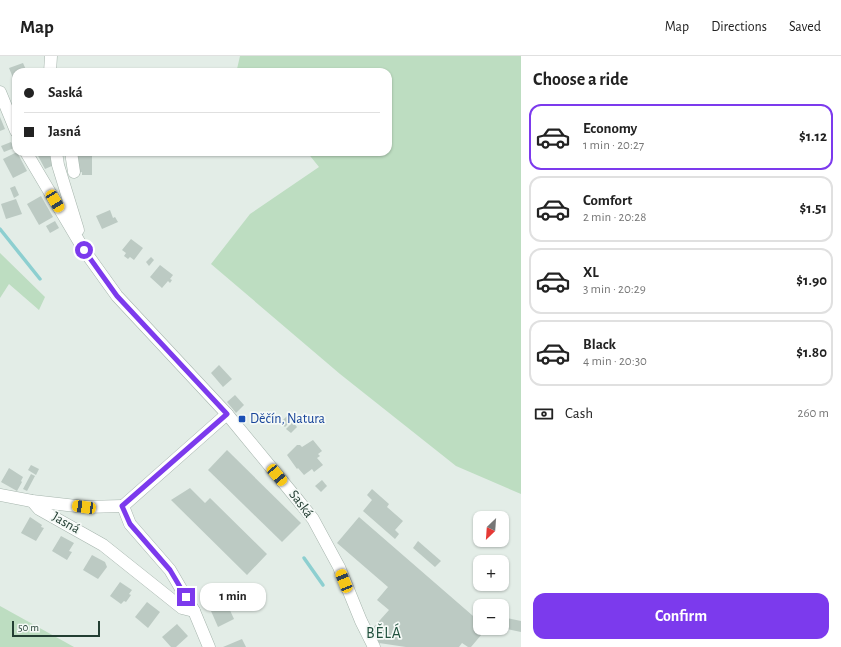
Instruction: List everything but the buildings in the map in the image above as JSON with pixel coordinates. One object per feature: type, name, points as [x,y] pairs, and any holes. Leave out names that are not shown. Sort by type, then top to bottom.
[{"type":"street","points":[[50,68],[51,56]]},
{"type":"street","points":[[0,92],[12,121]]},
{"type":"street","name":"Saská","points":[[28,156],[84,250],[117,296],[227,414],[313,520],[339,567],[361,621],[374,647]]},
{"type":"street","points":[[57,156],[84,250]]},
{"type":"street","points":[[72,156],[74,172]]},
{"type":"street","points":[[209,647],[194,611],[170,570],[130,524],[122,506],[227,414]]},
{"type":"street","points":[[0,495],[32,501]]},
{"type":"street","name":"Jasná","points":[[32,501],[84,507],[122,506]]},
{"type":"street","name":"Jasná","points":[[32,501],[39,508],[103,545],[182,608],[194,611]]},
{"type":"green space","points":[[240,56],[521,56],[521,494],[456,466],[340,374],[211,264],[250,214],[319,167],[310,156],[392,156],[392,68],[237,68]]},
{"type":"green space","points":[[0,253],[45,297],[39,310],[9,284],[0,298]]},
{"type":"green space","points":[[0,606],[74,647],[0,647]]},
{"type":"waterway","points":[[0,229],[40,279]]},
{"type":"waterway","points":[[304,558],[323,585]]},
{"type":"place","name":"Děčín, Natura","points":[[242,419]]},
{"type":"district","name":"BĚLÁ","points":[[384,633]]},
{"type":"route","points":[[84,250],[117,296],[227,414],[122,506],[130,524],[170,570],[186,597]]}]
